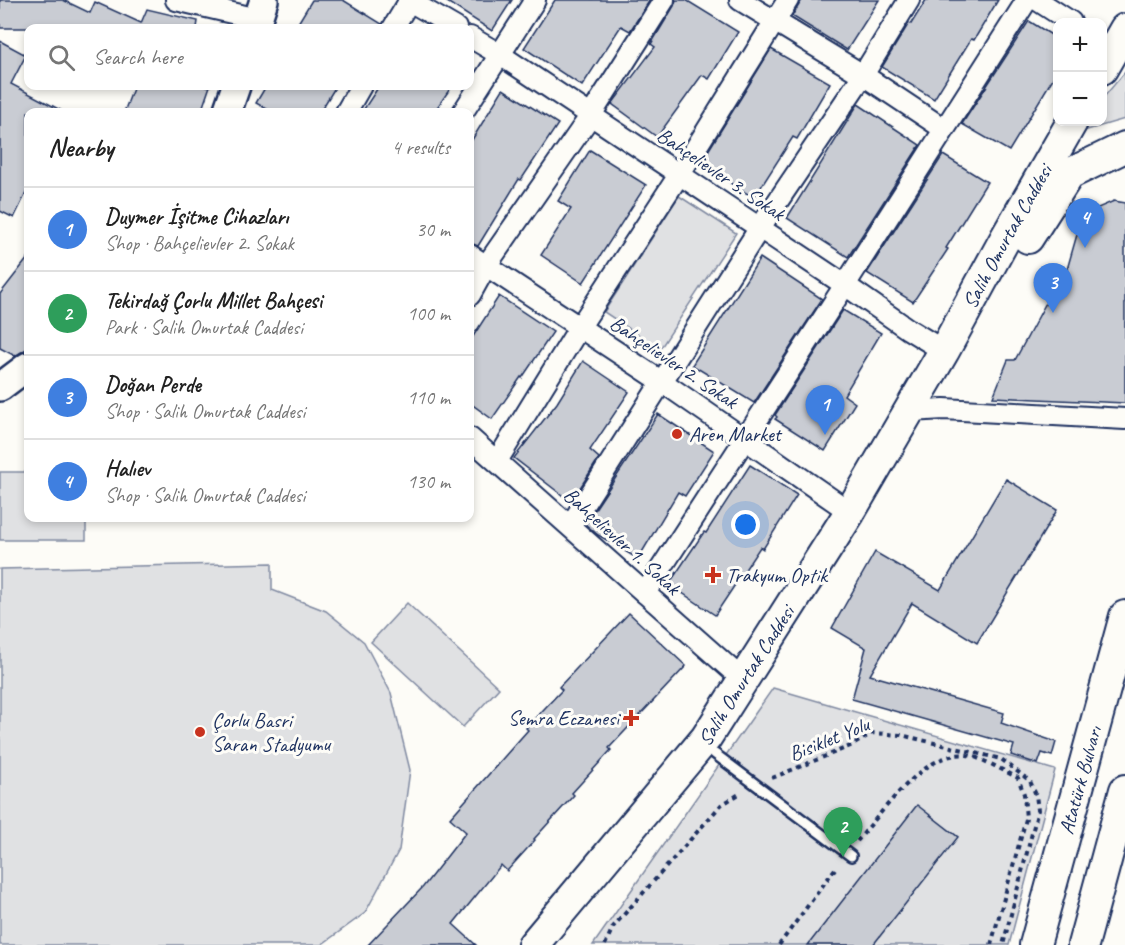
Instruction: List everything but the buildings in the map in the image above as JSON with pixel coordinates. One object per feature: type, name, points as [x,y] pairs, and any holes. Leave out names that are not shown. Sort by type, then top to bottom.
[{"type":"main road","points":[[1107,60],[1125,29]]},
{"type":"main road","name":"Salih Omurtak Caddesi","points":[[533,945],[705,738],[850,512],[910,411],[1070,126]]},
{"type":"main road","name":"Salih Omurtak Caddesi","points":[[944,351],[1021,248],[1069,174],[1125,147]]},
{"type":"main road","points":[[0,387],[24,369]]},
{"type":"main road","name":"Atatürk Bulvarı","points":[[1035,945],[1125,616]]},
{"type":"main road","points":[[1083,945],[1125,790]]},
{"type":"street","points":[[176,0],[259,16]]},
{"type":"street","points":[[395,24],[409,0],[449,24]]},
{"type":"street","points":[[465,108],[535,0]]},
{"type":"street","points":[[474,288],[486,266],[591,115],[664,0]]},
{"type":"street","points":[[740,0],[863,75],[944,129]]},
{"type":"street","points":[[497,461],[579,328],[680,175],[788,0]]},
{"type":"street","points":[[570,526],[661,381],[759,229],[863,75],[909,0]]},
{"type":"street","points":[[645,593],[1027,0]]},
{"type":"street","points":[[1037,0],[1065,18]]},
{"type":"street","name":"Bahçelievler 3. Sokak","points":[[474,39],[944,351]]},
{"type":"street","points":[[348,108],[359,90]]},
{"type":"street","name":"Bahçelievler 2. Sokak","points":[[474,258],[661,381],[850,512]]},
{"type":"street","points":[[910,411],[944,409],[1125,419]]},
{"type":"street","name":"Bahçelievler 1. Sokak","points":[[474,441],[743,680]]},
{"type":"lane","points":[[715,753],[849,855]]},
{"type":"path","name":"Bisiklet Yolu","points":[[604,945],[614,927],[721,805],[756,785],[853,745],[872,733],[901,735],[1001,759],[1030,781],[1036,795],[1038,810],[1003,945]]},
{"type":"path","points":[[779,945],[911,780],[945,757],[967,755],[1018,777],[1024,794],[1026,819],[991,945]]},
{"type":"shaded area","points":[[1125,72],[1125,119],[1107,124],[1107,93]]},
{"type":"shaded area","points":[[1078,126],[1101,126],[1070,135]]},
{"type":"shaded area","points":[[679,196],[736,233],[660,349],[604,312]]},
{"type":"shaded area","points":[[0,472],[24,472],[24,522],[86,522],[86,540],[0,540]]},
{"type":"shaded area","name":"Çorlu Basri Saran Stadyumu","points":[[272,563],[272,590],[326,611],[364,642],[391,693],[410,770],[399,850],[365,913],[321,945],[0,945],[0,569]]},
{"type":"shaded area","points":[[407,603],[499,688],[463,727],[371,642]]},
{"type":"shaded area","points":[[773,688],[1055,770],[1009,945],[593,945]]},
{"type":"place","name":"Halıev","points":[[1085,248]]},
{"type":"place","name":"Doğan Perde","points":[[1053,313]]},
{"type":"place","name":"Aren Market","points":[[677,434]]},
{"type":"place","name":"Duymer İşitme Cihazları","points":[[825,435]]},
{"type":"place","name":"Trakyum Optik","points":[[713,575]]},
{"type":"place","name":"Semra Eczanesi","points":[[631,718]]},
{"type":"place","name":"Çorlu Basri Saran Stadyumu","points":[[200,732]]},
{"type":"place","name":"Tekirdağ Çorlu Millet Bahçesi","points":[[843,857]]}]
